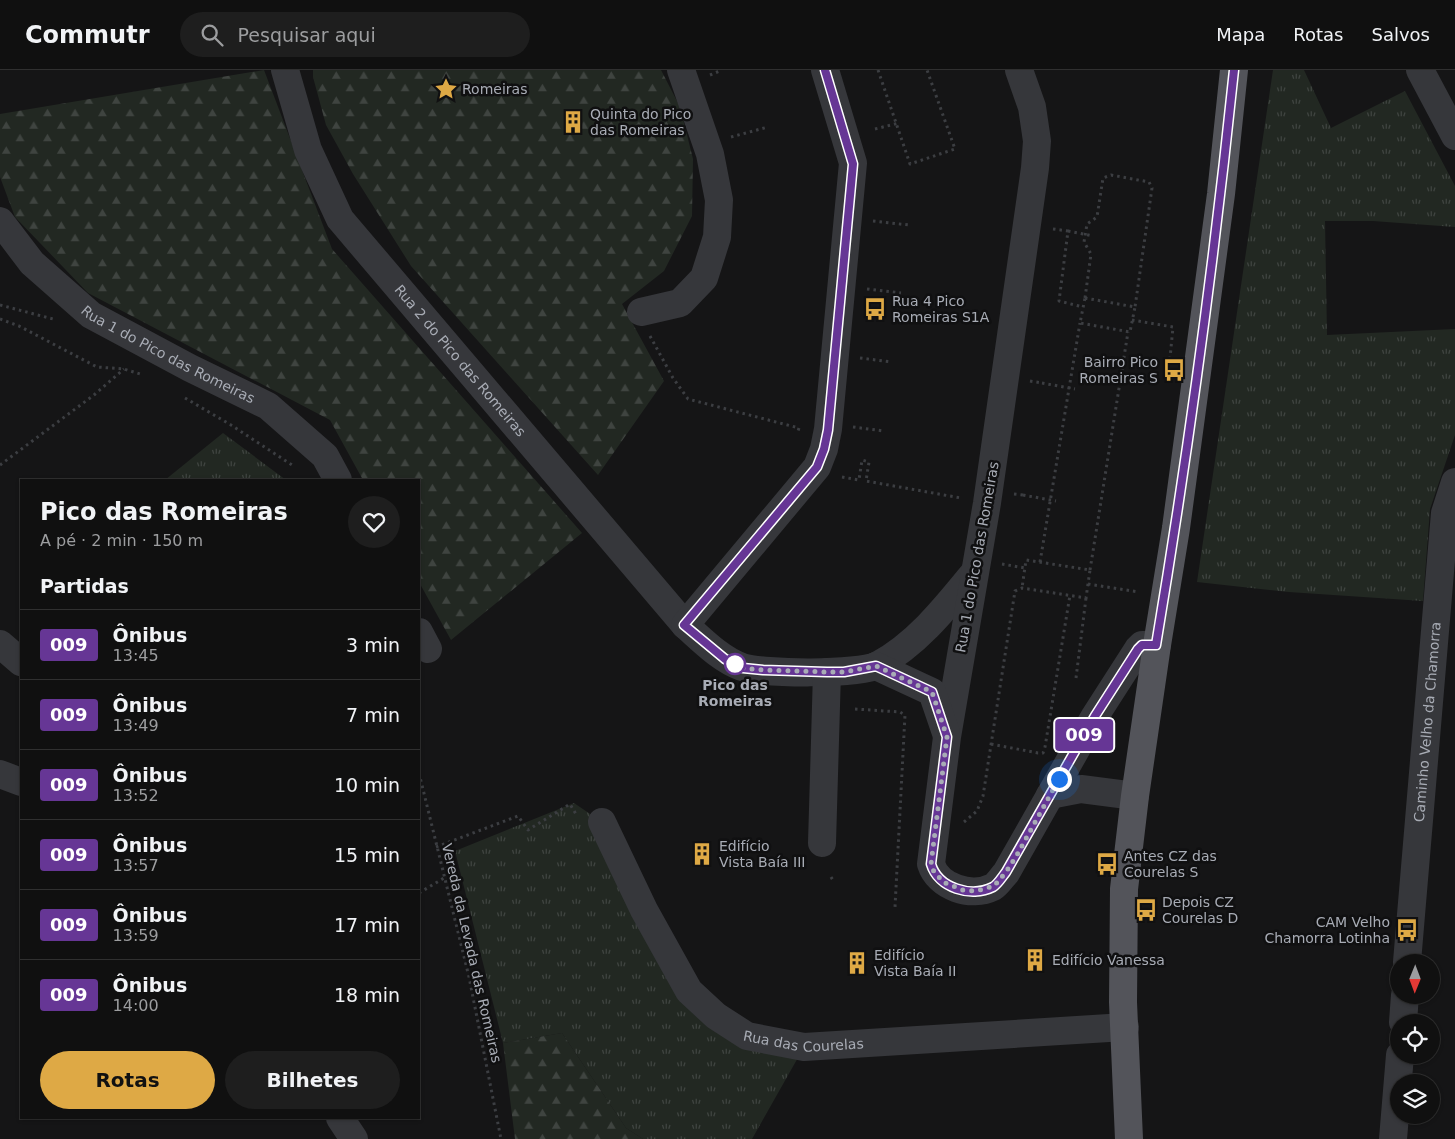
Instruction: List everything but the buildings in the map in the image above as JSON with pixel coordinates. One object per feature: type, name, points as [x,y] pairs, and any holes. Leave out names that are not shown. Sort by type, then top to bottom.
[{"type":"main road","points":[[1127,1137],[1123,934],[1124,889],[1156,645],[1176,528],[1218,213],[1234,70]]},
{"type":"street","name":"Rua 2 do Pico das Romeiras","points":[[285,70],[284,73],[308,150],[340,219],[684,625],[725,659],[743,668],[844,672],[876,666]]},
{"type":"street","points":[[641,312],[680,303],[704,278],[716,237],[719,200],[710,154],[681,70]]},
{"type":"street","points":[[684,625],[817,467],[824,449],[828,430],[853,164],[825,70]]},
{"type":"street","name":"Rua 1 do Pico das Romeiras","points":[[1019,70],[1032,107],[1037,141],[1036,168],[987,503],[947,737],[931,864],[933,870],[943,882],[963,890],[976,891],[994,886],[1017,855],[1095,716],[1138,649],[1142,645],[1156,645]]},
{"type":"street","points":[[1420,70],[1455,136]]},
{"type":"street","name":"Rua 1 do Pico das Romeiras","points":[[0,221],[32,263],[91,315],[190,368],[268,406],[326,456],[338,479]]},
{"type":"street","name":"Caminho Velho da Chamorra","points":[[1408,954],[1443,687],[1445,513],[1455,482]]},
{"type":"street","points":[[876,666],[908,644],[940,614],[975,571]]},
{"type":"street","points":[[0,644],[20,661]]},
{"type":"street","points":[[876,666],[932,692],[947,737]]},
{"type":"street","points":[[822,843],[827,672]]},
{"type":"street","points":[[0,774],[20,782]]},
{"type":"street","points":[[1050,795],[1081,789],[1135,796]]},
{"type":"street","name":"Rua das Courelas","points":[[590,821],[644,910],[689,991],[716,1016],[747,1036],[804,1047],[1125,1027]]},
{"type":"street","points":[[1393,1139],[1399,1064]]},
{"type":"street","points":[[341,1119],[354,1139]]},
{"type":"path","points":[[878,70],[910,164],[955,149],[928,70]]},
{"type":"path","points":[[875,129],[899,122]]},
{"type":"path","points":[[745,134],[768,127]]},
{"type":"path","points":[[1040,562],[1085,298],[1091,254],[1084,242],[1087,224],[1097,217],[1103,178],[1111,175],[1149,182],[1152,188],[1135,306],[1130,332],[1128,332],[1090,570],[1076,678]]},
{"type":"path","points":[[886,222],[909,225]]},
{"type":"path","points":[[1083,307],[1059,301],[1068,231],[1093,236]]},
{"type":"path","points":[[876,290],[901,294]]},
{"type":"path","points":[[1085,298],[1135,306]]},
{"type":"path","points":[[641,312],[645,327],[673,378],[688,399],[799,428]]},
{"type":"path","points":[[0,319],[19,326],[97,367],[124,369],[148,376]]},
{"type":"path","points":[[1132,320],[1172,327],[1169,364]]},
{"type":"path","points":[[1080,324],[1128,332]]},
{"type":"path","points":[[869,359],[892,362]]},
{"type":"path","points":[[0,465],[94,395],[124,369]]},
{"type":"path","points":[[1042,383],[1075,389]]},
{"type":"path","points":[[181,395],[298,469]]},
{"type":"path","points":[[860,428],[884,431]]},
{"type":"path","points":[[812,472],[859,480],[862,460],[869,462],[866,481],[987,503]]},
{"type":"path","points":[[1023,495],[1056,501]]},
{"type":"path","points":[[1022,588],[1026,560],[1090,570]]},
{"type":"path","points":[[1088,584],[1142,593]]},
{"type":"path","points":[[934,838],[960,825],[977,812],[983,796],[1015,591],[1022,588],[1086,598]]},
{"type":"path","points":[[991,744],[1038,753],[1042,752],[1045,747],[1070,595]]},
{"type":"path","points":[[855,709],[900,712],[905,715],[895,907]]},
{"type":"path","name":"Vereda da Levada das Romeiras","points":[[420,776],[470,986],[501,1139]]},
{"type":"path","points":[[436,847],[518,816],[528,830],[570,804],[590,821]]},
{"type":"path","points":[[831,877],[834,882]]},
{"type":"path","points":[[420,892],[444,878]]},
{"type":"green space","points":[[264,70],[332,249],[582,533],[451,640],[420,584],[420,479],[362,479],[330,420],[88,293],[15,217],[0,177],[0,114]]},
{"type":"green space","points":[[313,70],[661,70],[680,107],[693,159],[692,216],[664,271],[622,304],[664,381],[598,475],[411,266],[353,174],[326,125],[313,77]]},
{"type":"green space","points":[[1273,70],[1304,70],[1331,128],[1405,91],[1455,186],[1455,227],[1373,221],[1325,221],[1327,335],[1455,329],[1455,435],[1430,509],[1423,601],[1289,592],[1197,582]]},
{"type":"green space","points":[[223,433],[285,479],[166,479]]},
{"type":"green space","points":[[574,803],[602,822],[716,1016],[804,1047],[752,1139],[643,1139],[626,1128],[562,1033],[503,1043],[455,851]]},
{"type":"green space","points":[[562,1033],[626,1128],[643,1139],[515,1139],[503,1043]]},
{"type":"bus line","name":"009","points":[[825,70],[853,164],[828,430],[824,449],[817,467],[795,495],[684,625],[725,659],[743,668],[844,672],[876,666],[932,692],[947,737],[931,864],[933,870],[943,882],[963,890],[976,891],[994,886],[1006,872],[1095,716],[1138,649],[1142,645],[1156,645],[1176,528],[1221,194],[1234,70]]},
{"type":"place","name":"Romeiras","points":[[446,89]]},
{"type":"place","name":"Quinta do Pico das Romeiras","points":[[573,122]]},
{"type":"place","name":"Rua 4 Pico Romeiras S1A","points":[[875,309]]},
{"type":"place","name":"Bairro Pico Romeiras S","points":[[1174,370]]},
{"type":"place","name":"Pico das Romeiras","points":[[735,664]]},
{"type":"place","name":"Edifício Vista Baía III","points":[[702,854]]},
{"type":"place","name":"Antes CZ das Courelas S","points":[[1107,864]]},
{"type":"place","name":"Depois CZ Courelas D","points":[[1146,910]]},
{"type":"place","name":"CAM Velho Chamorra Lotinha","points":[[1407,930]]},
{"type":"place","name":"Edifício Vanessa","points":[[1035,960]]},
{"type":"place","name":"Edifício Vista Baía II","points":[[857,963]]},
{"type":"route","points":[[735,664],[743,668],[763,670],[827,672],[844,672],[876,666],[932,692],[947,737],[931,864],[933,870],[943,882],[963,890],[976,891],[994,886],[1017,855],[1059,779]]}]
